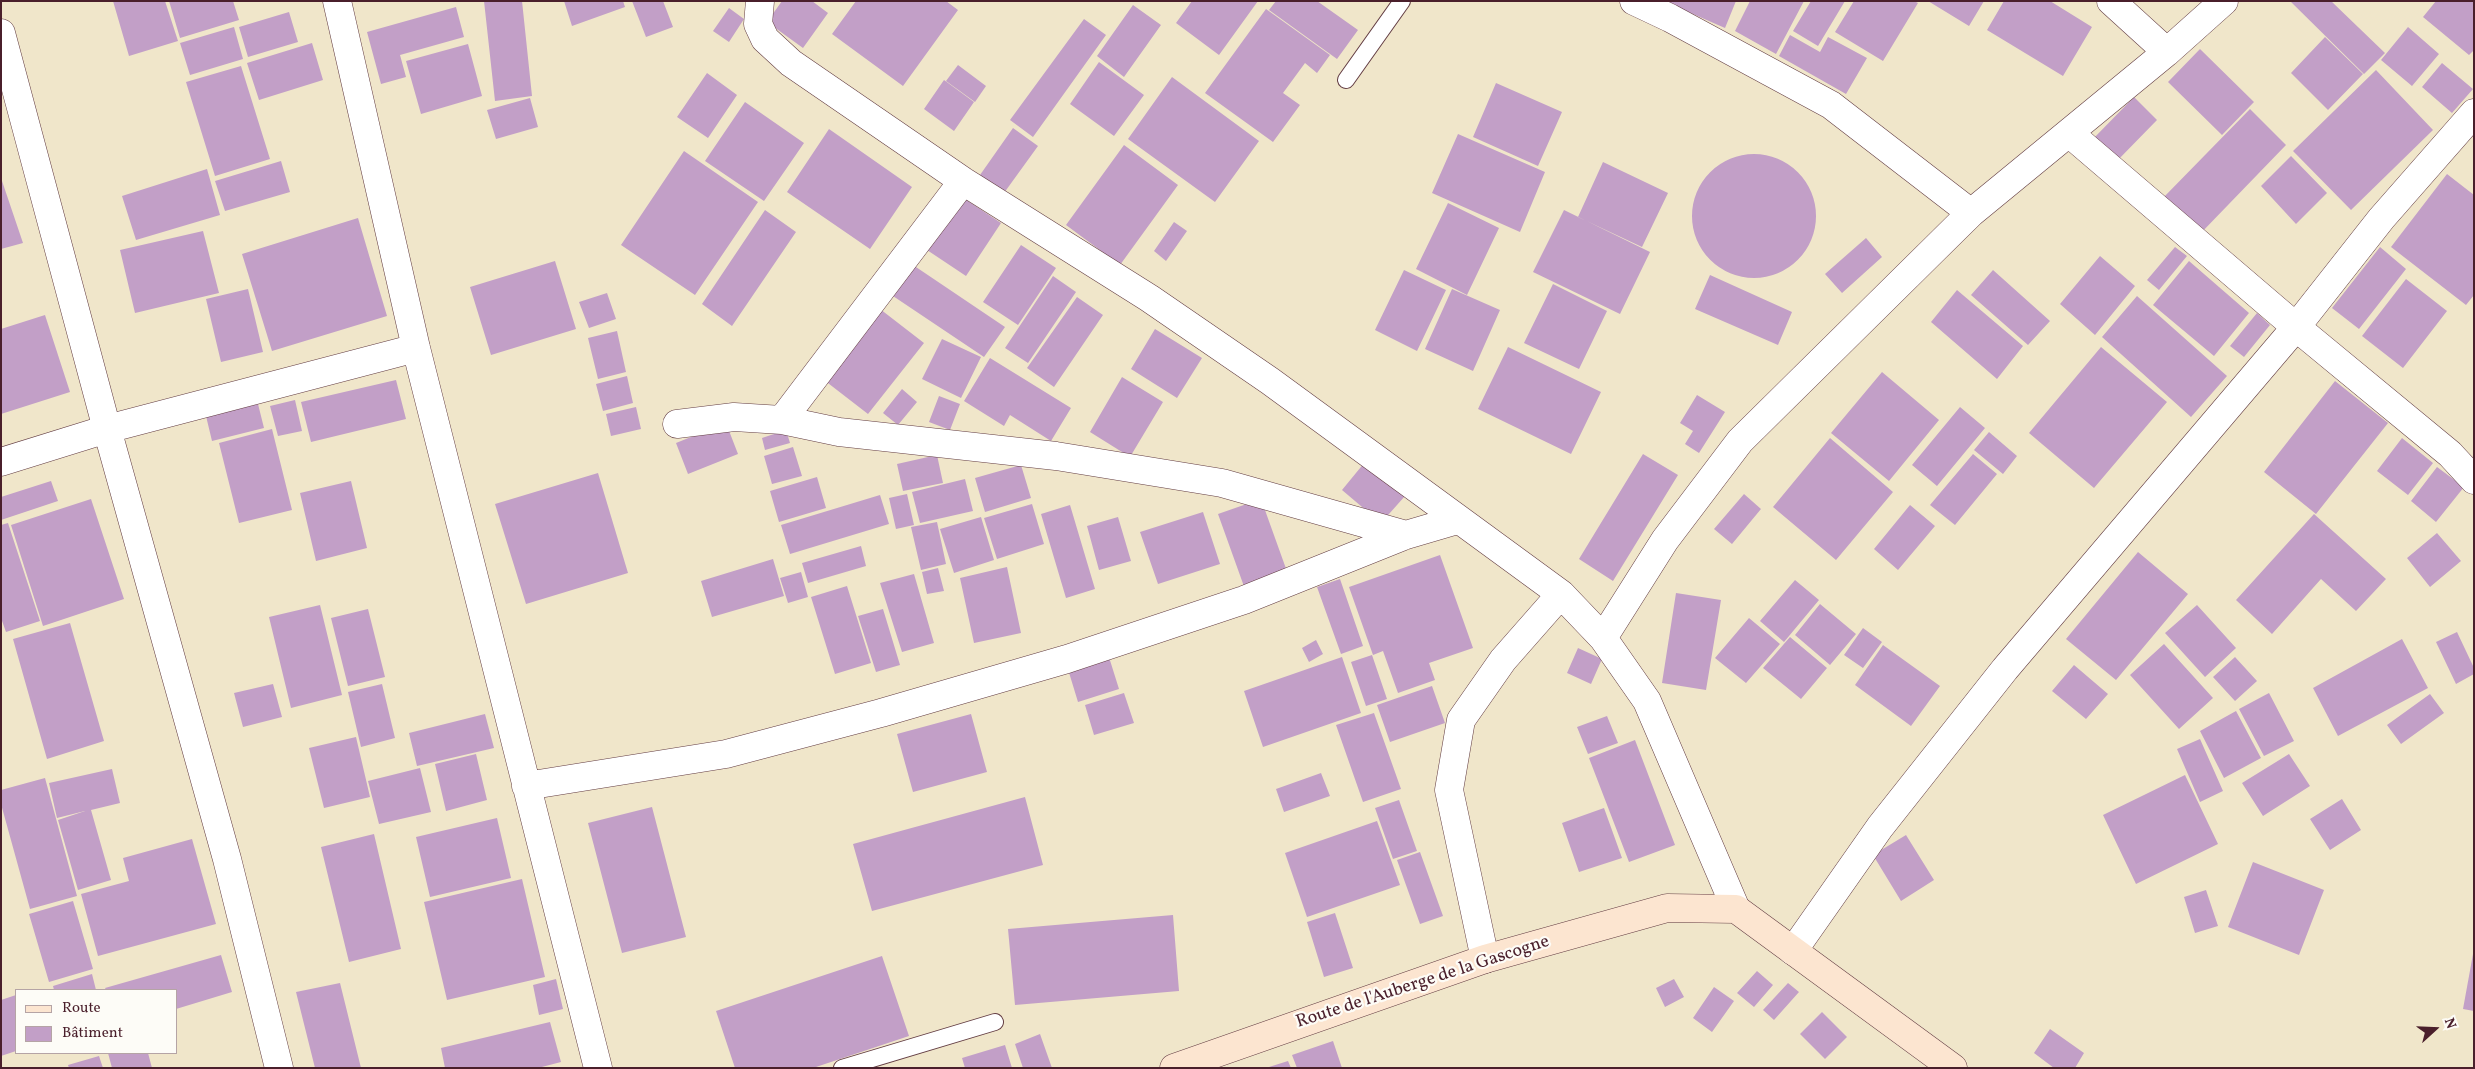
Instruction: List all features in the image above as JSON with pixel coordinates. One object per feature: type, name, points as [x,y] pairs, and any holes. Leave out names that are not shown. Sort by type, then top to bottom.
[{"type":"street","points":[[337,1],[416,348],[598,1068]]},
{"type":"street","points":[[760,1],[758,4],[758,24],[765,39],[791,63],[963,181],[1149,298],[1222,348],[1561,594],[1603,638],[1647,701],[1736,909],[1953,1068]]},
{"type":"street","points":[[1634,1],[1670,18],[1830,105],[1971,213]]},
{"type":"street","points":[[2111,1],[2167,52]]},
{"type":"street","points":[[1603,638],[1665,540],[1740,441],[1971,213],[2167,52],[2224,1]]},
{"type":"street","points":[[1,33],[107,429],[227,859],[279,1068]]},
{"type":"street","points":[[1793,951],[1880,827],[2006,668],[2296,327],[2381,219],[2469,128]]},
{"type":"street","points":[[2069,133],[2296,327],[2450,454],[2474,480]]},
{"type":"street","points":[[782,420],[963,181]]},
{"type":"street","points":[[1,462],[107,429],[416,348]]},
{"type":"street","points":[[678,424],[734,417],[782,420],[839,432],[1056,456],[1222,483],[1406,535]]},
{"type":"street","points":[[526,786],[726,754],[891,710],[1067,659],[1244,600],[1406,535],[1457,520]]},
{"type":"street","points":[[1485,959],[1449,790],[1461,720],[1503,660],[1561,594]]},
{"type":"street","name":"Route de l'Auberge de la Gascogne","points":[[1174,1068],[1485,959],[1667,908],[1736,909]]},
{"type":"lane","points":[[1346,80],[1402,1]]},
{"type":"lane","points":[[842,1068],[995,1022]]},
{"type":"building","points":[[113,1],[165,1],[178,41],[129,56]]},
{"type":"building","points":[[169,1],[233,1],[239,20],[180,38]]},
{"type":"building","points":[[484,1],[522,1],[532,96],[495,101]]},
{"type":"building","points":[[564,1],[623,1],[625,7],[572,26]]},
{"type":"building","points":[[632,1],[663,1],[673,27],[646,37]]},
{"type":"building","points":[[782,1],[812,1],[828,13],[803,48],[767,22]]},
{"type":"building","points":[[856,1],[946,1],[958,10],[903,86],[832,34]]},
{"type":"building","points":[[1192,1],[1258,1],[1219,55],[1176,23]]},
{"type":"building","points":[[1276,1],[1317,1],[1358,30],[1337,59],[1269,10]]},
{"type":"building","points":[[1663,1],[1736,1],[1725,28]]},
{"type":"building","points":[[1750,1],[1804,1],[1776,54],[1735,31]]},
{"type":"building","points":[[1811,1],[1845,1],[1818,46],[1793,31]]},
{"type":"building","points":[[1854,1],[1914,1],[1918,3],[1883,61],[1835,32]]},
{"type":"building","points":[[1928,1],[1984,1],[1969,26]]},
{"type":"building","points":[[2004,1],[2050,1],[2092,27],[2063,76],[1987,30]]},
{"type":"building","points":[[2290,1],[2331,1],[2385,53],[2364,74]]},
{"type":"building","points":[[2436,1],[2474,1],[2474,50],[2469,55],[2423,17]]},
{"type":"building","points":[[1133,5],[1161,25],[1124,77],[1097,56]]},
{"type":"building","points":[[456,7],[464,37],[400,55],[406,77],[381,84],[367,32]]},
{"type":"building","points":[[729,8],[744,19],[729,42],[713,31]]},
{"type":"building","points":[[1266,9],[1330,55],[1317,73],[1305,63],[1283,93],[1300,105],[1273,142],[1205,93]]},
{"type":"building","points":[[289,12],[298,42],[248,57],[239,27]]},
{"type":"building","points":[[1084,19],[1106,35],[1033,137],[1010,120]]},
{"type":"building","points":[[234,27],[243,59],[190,75],[180,43]]},
{"type":"building","points":[[2408,27],[2439,54],[2412,86],[2381,60]]},
{"type":"building","points":[[1790,35],[1820,52],[1828,37],[1867,58],[1846,94],[1779,56]]},
{"type":"building","points":[[2325,37],[2363,74],[2328,110],[2291,73]]},
{"type":"building","points":[[312,43],[323,80],[259,100],[247,63]]},
{"type":"building","points":[[468,44],[482,96],[421,114],[406,61]]},
{"type":"building","points":[[2200,49],[2254,102],[2222,135],[2168,82]]},
{"type":"building","points":[[1099,62],[1144,95],[1114,136],[1070,104]]},
{"type":"building","points":[[2442,63],[2473,89],[2452,113],[2422,87]]},
{"type":"building","points":[[958,65],[986,86],[975,102],[946,81]]},
{"type":"building","points":[[241,66],[270,159],[215,176],[186,82]]},
{"type":"building","points":[[2376,70],[2433,130],[2351,210],[2293,151]]},
{"type":"building","points":[[707,73],[737,95],[708,138],[677,117]]},
{"type":"building","points":[[1172,77],[1259,141],[1215,202],[1128,139]]},
{"type":"building","points":[[944,80],[974,102],[954,131],[924,109]]},
{"type":"building","points":[[1496,83],[1562,112],[1538,166],[1473,137]]},
{"type":"building","points":[[2134,97],[2157,120],[2115,163],[2092,140]]},
{"type":"building","points":[[530,98],[538,127],[496,139],[487,110]]},
{"type":"building","points":[[745,102],[804,143],[764,201],[705,161]]},
{"type":"building","points":[[2250,109],[2286,145],[2199,235],[2162,199]]},
{"type":"building","points":[[1013,128],[1038,146],[1004,193],[980,175]]},
{"type":"building","points":[[829,129],[912,187],[870,249],[787,192]]},
{"type":"building","points":[[1458,134],[1545,172],[1520,232],[1432,193]]},
{"type":"building","points":[[1124,145],[1178,185],[1120,265],[1066,225]]},
{"type":"building","points":[[684,151],[758,202],[695,295],[621,245]]},
{"type":"building","points":[[1754,154],[1778,159],[1789,164],[1798,172],[1806,181],[1811,192],[1816,216],[1811,240],[1806,251],[1798,260],[1789,268],[1778,273],[1754,278],[1730,273],[1719,268],[1710,260],[1702,251],[1697,240],[1692,216],[1697,192],[1702,181],[1710,172],[1719,164],[1730,159]]},
{"type":"building","points":[[2291,156],[2327,193],[2296,224],[2261,186]]},
{"type":"building","points":[[281,161],[290,192],[225,211],[215,181]]},
{"type":"building","points":[[1603,162],[1668,193],[1642,247],[1578,217]]},
{"type":"building","points":[[207,169],[220,215],[136,240],[122,196]]},
{"type":"building","points":[[2447,174],[2474,195],[2474,295],[2466,305],[2391,247]]},
{"type":"building","points":[[1,178],[23,243],[1,249]]},
{"type":"building","points":[[959,195],[1001,223],[966,276],[924,248]]},
{"type":"building","points":[[1448,203],[1499,228],[1467,295],[1416,269]]},
{"type":"building","points":[[765,210],[796,232],[732,326],[702,304]]},
{"type":"building","points":[[1564,210],[1650,252],[1620,314],[1533,272]]},
{"type":"building","points":[[358,218],[387,316],[272,351],[242,254]]},
{"type":"building","points":[[1174,222],[1187,231],[1166,261],[1154,251]]},
{"type":"building","points":[[203,231],[219,293],[135,313],[120,250]]},
{"type":"building","points":[[1866,238],[1882,257],[1842,293],[1825,274]]},
{"type":"building","points":[[1021,245],[1056,268],[1018,325],[983,302]]},
{"type":"building","points":[[2175,247],[2187,256],[2159,290],[2147,280]]},
{"type":"building","points":[[2380,247],[2406,269],[2359,329],[2332,308]]},
{"type":"building","points":[[2100,256],[2135,286],[2095,335],[2060,304]]},
{"type":"building","points":[[555,261],[576,329],[491,355],[470,287]]},
{"type":"building","points":[[2189,261],[2249,313],[2214,356],[2153,305]]},
{"type":"building","points":[[910,263],[1005,327],[984,357],[890,294]]},
{"type":"building","points":[[1404,270],[1446,290],[1417,351],[1375,330]]},
{"type":"building","points":[[1993,270],[2050,321],[2028,345],[1971,295]]},
{"type":"building","points":[[1710,275],[1792,312],[1778,345],[1695,309]]},
{"type":"building","points":[[1053,276],[1076,292],[1028,363],[1005,348]]},
{"type":"building","points":[[2406,279],[2447,311],[2403,368],[2362,336]]},
{"type":"building","points":[[1553,284],[1607,311],[1579,369],[1524,343]]},
{"type":"building","points":[[248,289],[263,352],[221,362],[206,299]]},
{"type":"building","points":[[1452,289],[1500,310],[1473,371],[1425,349]]},
{"type":"building","points":[[1957,290],[2023,346],[1997,379],[1931,322]]},
{"type":"building","points":[[607,293],[616,319],[589,328],[579,302]]},
{"type":"building","points":[[2137,296],[2227,376],[2191,417],[2102,337]]},
{"type":"building","points":[[1077,297],[1103,315],[1054,387],[1027,368]]},
{"type":"building","points":[[880,309],[924,343],[868,414],[824,380]]},
{"type":"building","points":[[2257,313],[2270,325],[2244,357],[2230,346]]},
{"type":"building","points":[[45,315],[70,392],[1,414],[1,329]]},
{"type":"building","points":[[1155,329],[1202,358],[1177,398],[1131,369]]},
{"type":"building","points":[[617,331],[626,372],[598,379],[588,338]]},
{"type":"building","points":[[942,339],[981,357],[961,398],[922,379]]},
{"type":"building","points":[[1508,347],[1601,392],[1571,454],[1478,409]]},
{"type":"building","points":[[2101,347],[2167,402],[2094,488],[2029,433]]},
{"type":"building","points":[[990,358],[1071,408],[1051,441],[1010,415],[1004,426],[964,401]]},
{"type":"building","points":[[1882,372],[1939,420],[1889,481],[1831,433]]},
{"type":"building","points":[[627,376],[633,403],[603,411],[596,384]]},
{"type":"building","points":[[1122,377],[1163,402],[1130,457],[1090,432]]},
{"type":"building","points":[[396,380],[406,419],[311,442],[301,402]]},
{"type":"building","points":[[2335,381],[2388,423],[2316,514],[2264,472]]},
{"type":"building","points":[[902,389],[917,402],[898,425],[883,413]]},
{"type":"building","points":[[1697,395],[1725,412],[1699,453],[1685,444],[1693,431],[1680,423]]},
{"type":"building","points":[[939,396],[960,404],[950,430],[929,422]]},
{"type":"building","points":[[295,400],[302,431],[278,436],[270,406]]},
{"type":"building","points":[[258,404],[264,428],[212,441],[206,416]]},
{"type":"building","points":[[636,407],[641,429],[611,436],[606,414]]},
{"type":"building","points":[[1960,407],[1985,428],[1937,486],[1912,465]]},
{"type":"building","points":[[726,423],[738,454],[688,474],[676,443]]},
{"type":"building","points":[[272,429],[292,510],[239,523],[219,443]]},
{"type":"building","points":[[786,430],[790,443],[765,450],[762,438]]},
{"type":"building","points":[[1989,432],[2017,456],[2003,474],[1974,450]]},
{"type":"building","points":[[1830,438],[1893,492],[1836,560],[1773,507]]},
{"type":"building","points":[[2402,438],[2433,463],[2408,495],[2377,471]]},
{"type":"building","points":[[793,447],[802,476],[772,484],[764,456]]},
{"type":"building","points":[[1643,454],[1678,475],[1613,581],[1579,559]]},
{"type":"building","points":[[1973,454],[1997,474],[1955,525],[1930,505]]},
{"type":"building","points":[[937,455],[943,483],[903,491],[897,464]]},
{"type":"building","points":[[1365,462],[1405,496],[1381,523],[1342,490]]},
{"type":"building","points":[[1021,465],[1031,498],[985,512],[975,478]]},
{"type":"building","points":[[2437,467],[2464,487],[2436,522],[2411,501]]},
{"type":"building","points":[[598,473],[628,573],[526,604],[495,504]]},
{"type":"building","points":[[817,477],[826,508],[779,522],[770,491]]},
{"type":"building","points":[[965,479],[973,511],[920,523],[912,492]]},
{"type":"building","points":[[51,481],[58,501],[1,520],[1,497]]},
{"type":"building","points":[[351,481],[367,548],[316,561],[300,493]]},
{"type":"building","points":[[907,494],[914,525],[896,529],[889,498]]},
{"type":"building","points":[[1744,494],[1761,509],[1732,544],[1714,529]]},
{"type":"building","points":[[880,495],[889,524],[790,554],[781,525]]},
{"type":"building","points":[[91,499],[124,599],[43,626],[11,525]]},
{"type":"building","points":[[1261,499],[1289,577],[1246,592],[1218,514]]},
{"type":"building","points":[[1032,504],[1044,544],[997,559],[984,518]]},
{"type":"building","points":[[1070,505],[1095,589],[1066,598],[1041,514]]},
{"type":"building","points":[[1910,505],[1935,526],[1898,570],[1874,549]]},
{"type":"building","points":[[1203,512],[1220,564],[1158,584],[1140,532]]},
{"type":"building","points":[[2314,514],[2386,579],[2356,611],[2321,579],[2272,634],[2236,600]]},
{"type":"building","points":[[981,517],[994,560],[954,573],[940,529]]},
{"type":"building","points":[[1118,517],[1131,561],[1099,570],[1087,526]]},
{"type":"building","points":[[937,522],[946,564],[921,570],[911,527]]},
{"type":"building","points":[[8,523],[40,621],[6,632],[1,618],[1,525]]},
{"type":"building","points":[[2437,533],[2461,561],[2430,587],[2407,558]]},
{"type":"building","points":[[861,546],[866,566],[808,583],[802,563]]},
{"type":"building","points":[[2138,552],[2188,594],[2116,680],[2066,639]]},
{"type":"building","points":[[1440,555],[1473,648],[1429,663],[1435,680],[1398,693],[1383,651],[1373,655],[1349,587]]},
{"type":"building","points":[[773,559],[784,596],[712,617],[701,581]]},
{"type":"building","points":[[1007,567],[1021,633],[974,643],[960,578]]},
{"type":"building","points":[[938,568],[944,591],[927,594],[922,572]]},
{"type":"building","points":[[801,572],[808,597],[788,603],[780,578]]},
{"type":"building","points":[[914,574],[934,643],[902,652],[880,583]]},
{"type":"building","points":[[1340,579],[1363,646],[1341,654],[1317,587]]},
{"type":"building","points":[[1795,580],[1819,600],[1784,642],[1760,621]]},
{"type":"building","points":[[847,586],[871,663],[835,674],[811,597]]},
{"type":"building","points":[[1676,593],[1721,600],[1706,690],[1662,683]]},
{"type":"building","points":[[1820,604],[1856,634],[1830,665],[1795,635]]},
{"type":"building","points":[[320,605],[342,695],[291,708],[269,617]]},
{"type":"building","points":[[2197,605],[2236,648],[2205,677],[2165,633]]},
{"type":"building","points":[[368,609],[385,677],[348,686],[331,618]]},
{"type":"building","points":[[883,609],[900,665],[876,672],[858,616]]},
{"type":"building","points":[[1749,618],[1780,644],[1746,683],[1715,658]]},
{"type":"building","points":[[70,623],[104,741],[47,759],[13,639]]},
{"type":"building","points":[[1863,628],[1882,642],[1863,668],[1844,655]]},
{"type":"building","points":[[2457,632],[2474,668],[2474,674],[2456,684],[2436,642]]},
{"type":"building","points":[[1790,637],[1827,668],[1801,699],[1763,668]]},
{"type":"building","points":[[2402,639],[2428,688],[2338,736],[2313,688]]},
{"type":"building","points":[[1316,640],[1323,654],[1309,662],[1302,648]]},
{"type":"building","points":[[2164,644],[2213,698],[2179,729],[2130,675]]},
{"type":"building","points":[[1883,645],[1940,686],[1911,726],[1855,685]]},
{"type":"building","points":[[1578,648],[1602,659],[1591,684],[1567,673]]},
{"type":"building","points":[[1108,654],[1119,689],[1078,702],[1067,666]]},
{"type":"building","points":[[1372,655],[1387,699],[1366,706],[1351,662]]},
{"type":"building","points":[[1342,657],[1361,713],[1263,747],[1244,691]]},
{"type":"building","points":[[2235,657],[2257,681],[2235,701],[2213,677]]},
{"type":"building","points":[[2074,665],[2108,694],[2086,719],[2052,691]]},
{"type":"building","points":[[273,684],[282,717],[243,727],[234,693]]},
{"type":"building","points":[[382,684],[395,738],[361,747],[348,692]]},
{"type":"building","points":[[1432,686],[1445,723],[1390,742],[1377,705]]},
{"type":"building","points":[[1124,693],[1134,723],[1094,735],[1085,705]]},
{"type":"building","points":[[2269,693],[2294,741],[2264,756],[2239,709]]},
{"type":"building","points":[[2430,694],[2444,713],[2401,744],[2387,725]]},
{"type":"building","points":[[2236,711],[2261,758],[2224,778],[2200,731]]},
{"type":"building","points":[[1374,713],[1401,789],[1363,802],[1336,725]]},
{"type":"building","points":[[485,714],[494,748],[417,766],[409,733]]},
{"type":"building","points":[[971,714],[987,772],[913,792],[897,734]]},
{"type":"building","points":[[1607,716],[1618,743],[1588,754],[1577,727]]},
{"type":"building","points":[[356,737],[370,797],[324,808],[309,748]]},
{"type":"building","points":[[2200,739],[2223,791],[2200,802],[2177,749]]},
{"type":"building","points":[[1635,740],[1675,845],[1629,862],[1589,758]]},
{"type":"building","points":[[476,754],[487,800],[446,811],[435,764]]},
{"type":"building","points":[[2289,754],[2310,786],[2263,816],[2242,783]]},
{"type":"building","points":[[420,768],[431,812],[379,824],[368,781]]},
{"type":"building","points":[[112,769],[120,803],[91,810],[111,880],[78,890],[58,820],[85,811],[57,818],[49,783]]},
{"type":"building","points":[[1321,773],[1330,796],[1284,812],[1276,789]]},
{"type":"building","points":[[2185,775],[2218,844],[2136,884],[2103,815]]},
{"type":"building","points":[[45,778],[77,896],[30,909],[1,804],[1,790]]},
{"type":"building","points":[[1025,797],[1043,865],[872,911],[853,844]]},
{"type":"building","points":[[2342,799],[2361,830],[2330,850],[2310,819]]},
{"type":"building","points":[[1399,800],[1417,851],[1393,859],[1375,808]]},
{"type":"building","points":[[652,807],[686,937],[622,953],[588,823]]},
{"type":"building","points":[[1604,808],[1622,858],[1579,872],[1562,823]]},
{"type":"building","points":[[497,818],[511,878],[430,897],[416,837]]},
{"type":"building","points":[[1377,821],[1400,885],[1307,917],[1285,853]]},
{"type":"building","points":[[374,834],[401,949],[349,962],[321,847]]},
{"type":"building","points":[[1906,835],[1934,880],[1901,901],[1873,855]]},
{"type":"building","points":[[192,839],[216,924],[98,956],[81,894],[129,881],[123,858]]},
{"type":"building","points":[[1420,852],[1443,916],[1420,924],[1397,860]]},
{"type":"building","points":[[2253,862],[2324,890],[2299,955],[2228,927]]},
{"type":"building","points":[[522,879],[545,977],[447,1000],[424,902]]},
{"type":"building","points":[[2206,890],[2218,926],[2195,933],[2184,897]]},
{"type":"building","points":[[73,901],[93,969],[49,982],[29,914]]},
{"type":"building","points":[[1335,913],[1353,968],[1324,977],[1307,922]]},
{"type":"building","points":[[1173,915],[1179,991],[1015,1005],[1008,929]]},
{"type":"building","points":[[2474,954],[2474,1011],[2463,1009]]},
{"type":"building","points":[[221,955],[232,992],[178,1008],[178,989],[105,988]]},
{"type":"building","points":[[882,956],[909,1036],[813,1068],[735,1068],[716,1011]]},
{"type":"building","points":[[1757,971],[1773,985],[1754,1007],[1737,993]]},
{"type":"building","points":[[92,974],[96,989],[54,989],[53,986]]},
{"type":"building","points":[[556,979],[563,1009],[539,1015],[533,985]]},
{"type":"building","points":[[1674,979],[1684,997],[1665,1007],[1656,988]]},
{"type":"building","points":[[340,983],[361,1068],[315,1068],[296,992]]},
{"type":"building","points":[[1788,983],[1799,992],[1774,1020],[1763,1010]]},
{"type":"building","points":[[1714,987],[1734,1001],[1712,1032],[1693,1018]]},
{"type":"building","points":[[15,995],[15,1051],[1,1056],[1,1000]]},
{"type":"building","points":[[1822,1012],[1847,1037],[1825,1059],[1800,1034]]},
{"type":"building","points":[[550,1022],[561,1062],[538,1068],[445,1068],[441,1048]]},
{"type":"building","points":[[2050,1029],[2084,1053],[2075,1068],[2054,1068],[2034,1053]]},
{"type":"building","points":[[1040,1034],[1052,1068],[1023,1068],[1015,1044]]},
{"type":"building","points":[[1333,1041],[1342,1068],[1297,1068],[1292,1055]]},
{"type":"building","points":[[1005,1045],[1012,1068],[965,1068],[962,1058]]},
{"type":"building","points":[[108,1054],[148,1054],[152,1068],[112,1068]]},
{"type":"building","points":[[99,1056],[103,1068],[69,1068],[68,1065]]},
{"type":"building","points":[[1288,1061],[1291,1068],[1269,1068],[1269,1067]]}]
